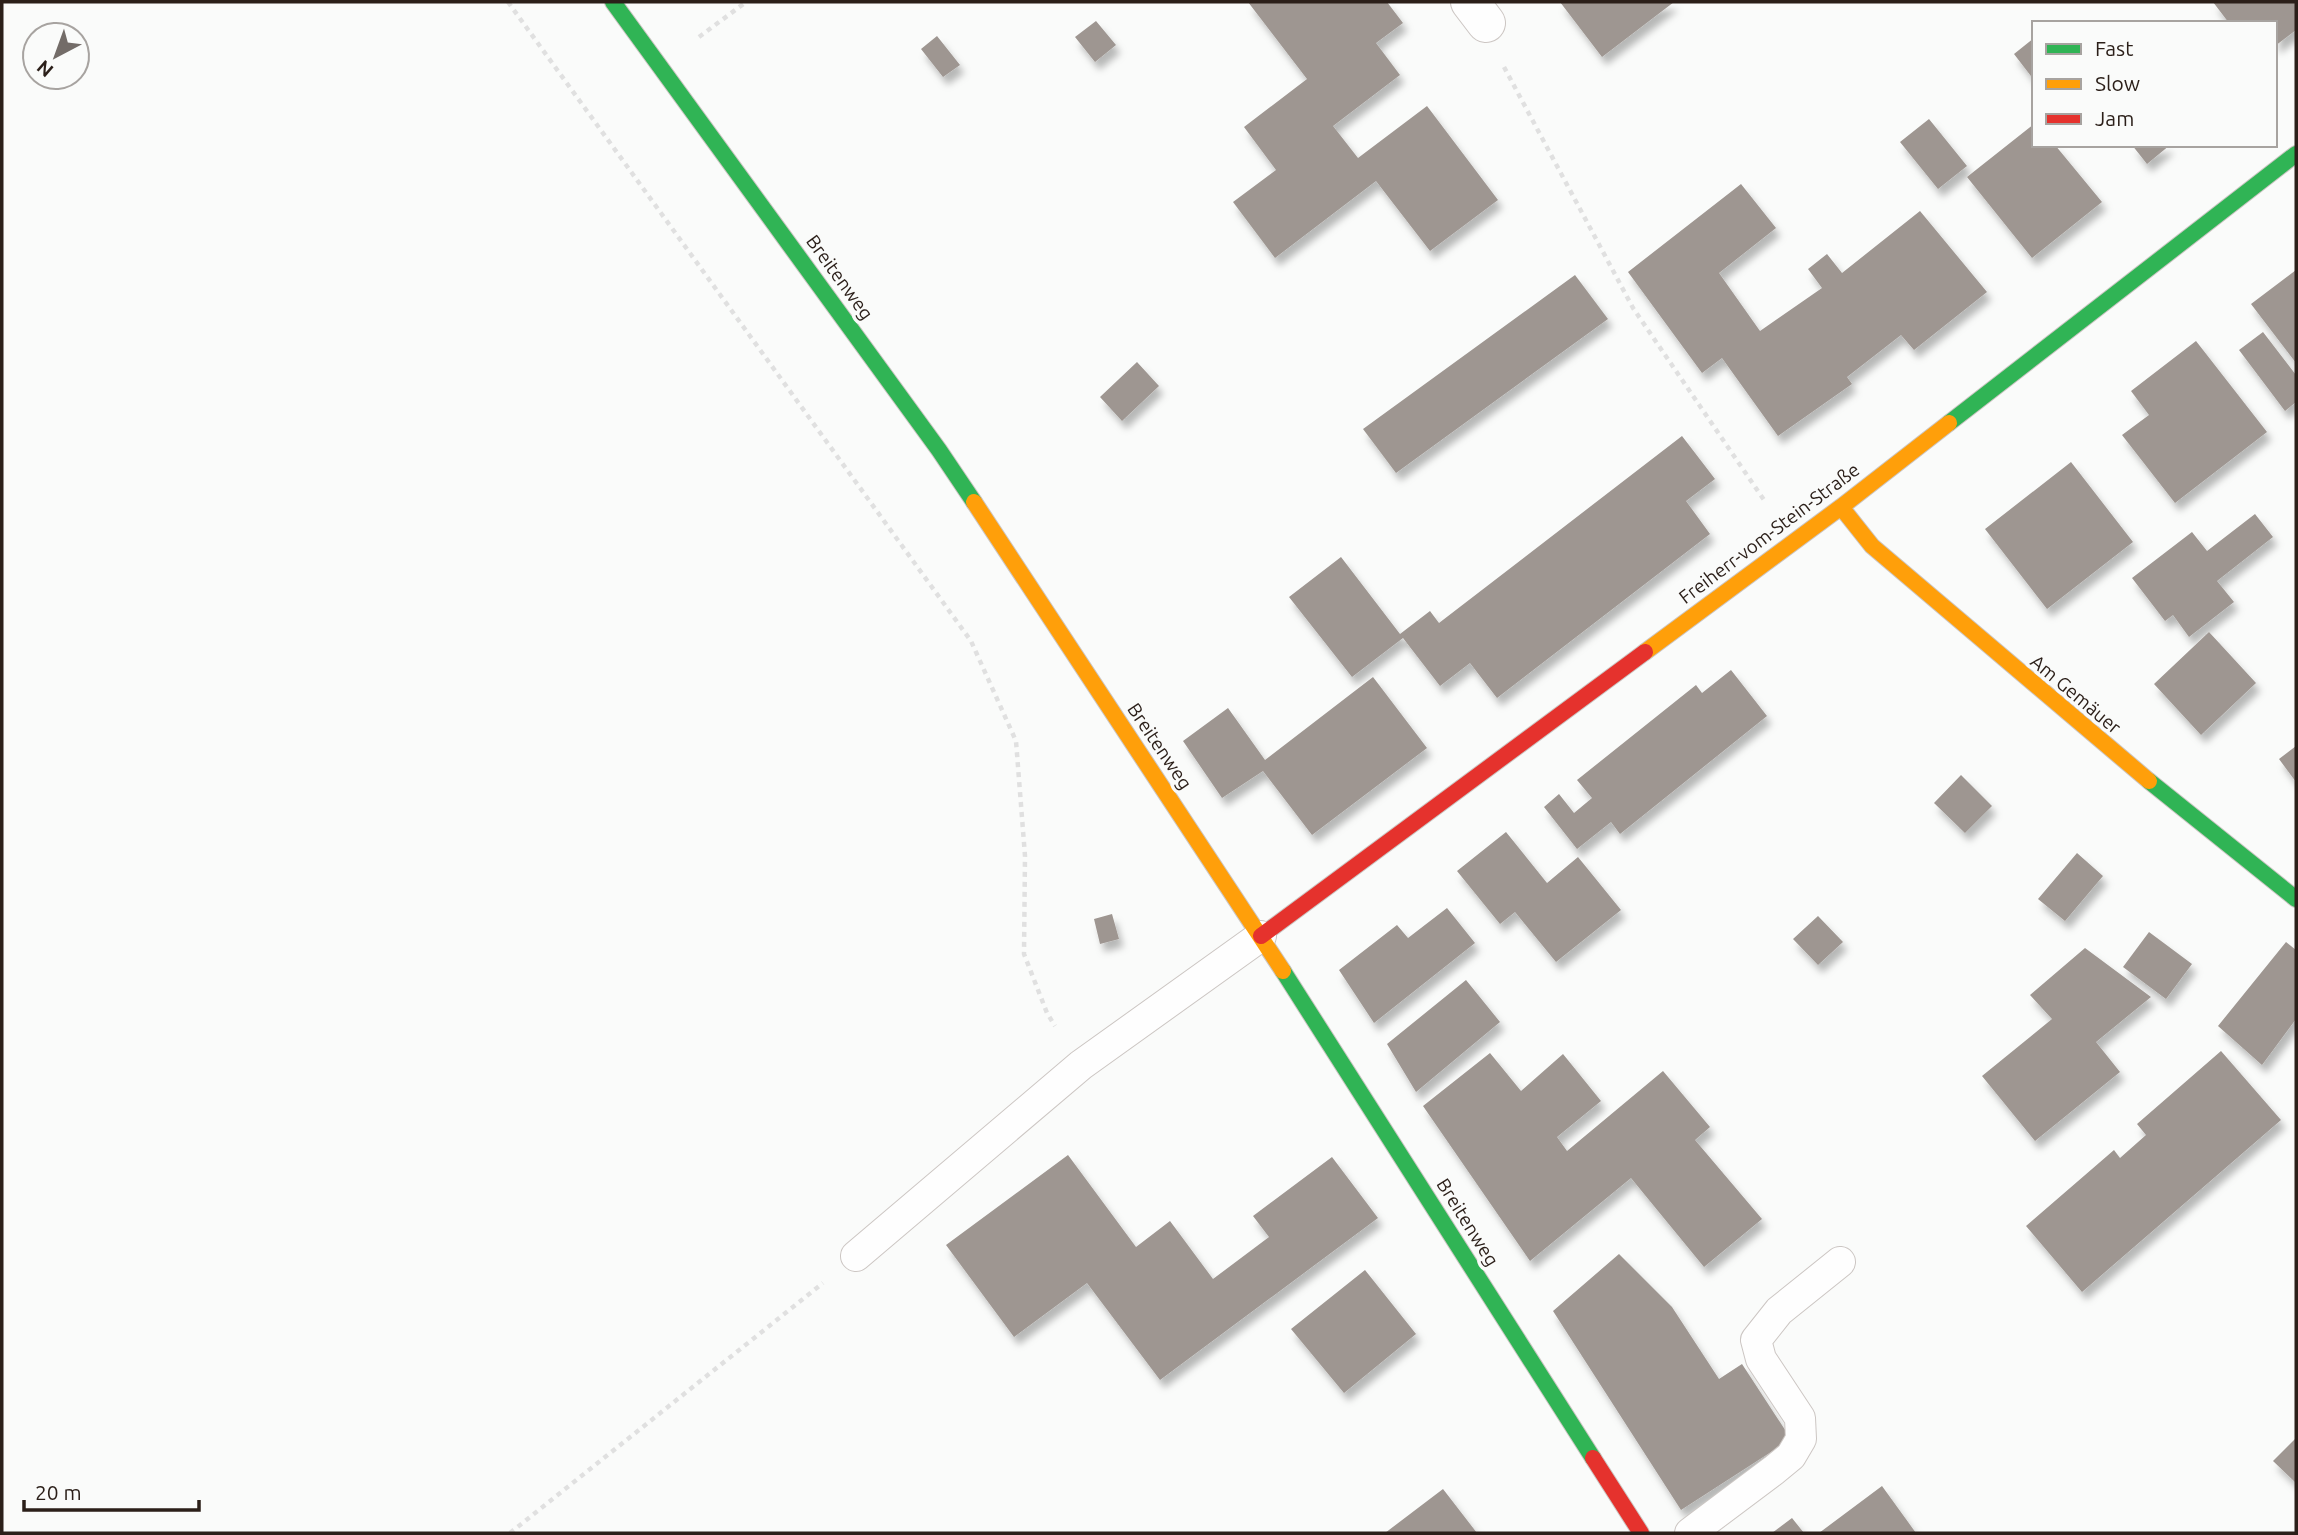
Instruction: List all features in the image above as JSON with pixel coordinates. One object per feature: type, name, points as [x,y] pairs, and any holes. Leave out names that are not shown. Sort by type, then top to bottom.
[{"type":"street","name":"Breitenweg","points":[[613,2],[939,450],[1261,936],[1642,1533]]},
{"type":"street","name":"Freiherr-vom-Stein-Straße","points":[[1261,936],[1841,507],[2296,155]]},
{"type":"street","name":"Am Gemäuer","points":[[1841,507],[1872,546],[1908,578],[2109,749],[2296,899]]},
{"type":"lane","points":[[856,1256],[1081,1065],[1261,936]]},
{"type":"lane","points":[[1690,1533],[1791,1456],[1801,1439],[1800,1418],[1761,1359],[1756,1340],[1780,1311],[1840,1262]]},
{"type":"path","points":[[508,2],[971,641],[1016,741],[1025,856],[1024,954],[1047,1013],[1081,1065]]},
{"type":"path","points":[[1478,12],[1514,88],[1633,308],[1792,541]]},
{"type":"path","points":[[510,1533],[856,1256]]},
{"type":"building","points":[[1248,2],[1387,2],[1403,23],[1376,43],[1400,75],[1333,126],[1358,158],[1427,106],[1498,200],[1430,251],[1376,181],[1275,258],[1233,202],[1276,170],[1244,127],[1307,79]]},
{"type":"building","points":[[1560,2],[1674,2],[1602,57]]},
{"type":"building","points":[[2213,2],[2296,2],[2296,30],[2277,44],[2277,21],[2227,21]]},
{"type":"building","points":[[1096,21],[1116,45],[1095,62],[1075,37]]},
{"type":"building","points":[[937,36],[960,65],[943,77],[921,49]]},
{"type":"building","points":[[2032,40],[2032,77],[2014,54]]},
{"type":"building","points":[[1929,119],[1967,166],[1938,189],[1900,142]]},
{"type":"building","points":[[2032,126],[2032,147],[2057,147],[2102,202],[2032,258],[1967,177]]},
{"type":"building","points":[[2134,147],[2168,147],[2147,164]]},
{"type":"building","points":[[1741,184],[1776,228],[1719,273],[1760,331],[1822,288],[1808,269],[1827,254],[1842,273],[1920,211],[1987,292],[1914,350],[1901,335],[1847,377],[1852,384],[1778,436],[1722,358],[1702,373],[1628,272]]},
{"type":"building","points":[[2296,270],[2296,363],[2251,304]]},
{"type":"building","points":[[1575,275],[1608,319],[1396,473],[1363,429]]},
{"type":"building","points":[[2263,332],[2296,375],[2296,402],[2285,411],[2239,350]]},
{"type":"building","points":[[2196,341],[2267,432],[2175,503],[2122,435],[2149,415],[2131,391]]},
{"type":"building","points":[[1137,362],[1159,386],[1122,421],[1100,397]]},
{"type":"building","points":[[1682,436],[1715,479],[1686,501],[1710,534],[1497,698],[1470,663],[1440,686],[1403,638],[1352,677],[1289,597],[1341,557],[1400,634],[1430,611],[1439,623]]},
{"type":"building","points":[[2071,462],[2133,542],[2047,609],[1985,529]]},
{"type":"building","points":[[2255,514],[2273,537],[2217,581],[2234,602],[2189,637],[2173,615],[2165,621],[2132,578],[2192,532],[2207,551]]},
{"type":"building","points":[[2209,632],[2256,683],[2201,735],[2154,684]]},
{"type":"building","points":[[1731,670],[1767,716],[1620,834],[1611,822],[1577,849],[1544,807],[1559,794],[1574,813],[1592,798],[1577,780],[1696,685],[1702,693]]},
{"type":"building","points":[[1373,677],[1427,748],[1312,835],[1263,771],[1222,798],[1183,741],[1228,708],[1265,760]]},
{"type":"building","points":[[2296,746],[2296,782],[2279,759]]},
{"type":"building","points":[[1961,775],[1992,806],[1965,833],[1934,803]]},
{"type":"building","points":[[1506,832],[1547,883],[1578,857],[1621,910],[1556,962],[1515,912],[1500,924],[1457,871]]},
{"type":"building","points":[[2077,853],[2103,876],[2065,921],[2038,899]]},
{"type":"building","points":[[1447,908],[1475,943],[1374,1023],[1339,970],[1397,925],[1408,938]]},
{"type":"building","points":[[1112,914],[1119,939],[1100,944],[1094,919]]},
{"type":"building","points":[[1818,916],[1843,942],[1818,965],[1793,939]]},
{"type":"building","points":[[2149,932],[2192,964],[2166,999],[2123,967]]},
{"type":"building","points":[[2286,942],[2296,950],[2296,1019],[2262,1065],[2218,1026]]},
{"type":"building","points":[[2085,948],[2151,997],[2096,1042],[2120,1072],[2035,1141],[1982,1076],[2052,1019],[2030,995]]},
{"type":"building","points":[[1466,980],[1500,1022],[1416,1092],[1387,1044]]},
{"type":"building","points":[[2221,1051],[2281,1120],[2082,1292],[2026,1226],[2114,1150],[2120,1158],[2146,1135],[2137,1124]]},
{"type":"building","points":[[1490,1053],[1521,1091],[1563,1054],[1601,1101],[1557,1137],[1567,1151],[1663,1071],[1710,1127],[1695,1140],[1762,1219],[1704,1267],[1631,1178],[1530,1261],[1423,1106]]},
{"type":"building","points":[[1068,1155],[1136,1247],[1170,1221],[1213,1279],[1269,1237],[1253,1216],[1332,1157],[1378,1218],[1160,1380],[1087,1283],[1014,1337],[946,1245]]},
{"type":"building","points":[[1619,1254],[1672,1307],[1719,1379],[1742,1364],[1791,1439],[1681,1510],[1553,1311]]},
{"type":"building","points":[[1365,1270],[1416,1334],[1344,1393],[1291,1329]]},
{"type":"building","points":[[2296,1438],[2296,1483],[2273,1461]]},
{"type":"building","points":[[1882,1486],[1916,1533],[1819,1533]]},
{"type":"building","points":[[1443,1489],[1477,1533],[1385,1533]]},
{"type":"building","points":[[1792,1518],[1804,1533],[1772,1533]]},
{"type":"traffic: fast","points":[[613,2],[974,502]]},
{"type":"traffic: fast","points":[[1949,423],[2296,154]]},
{"type":"traffic: fast","points":[[2149,781],[2296,899]]},
{"type":"traffic: fast","points":[[1283,971],[1593,1458]]},
{"type":"traffic: slow","points":[[1645,652],[1841,507],[1949,423]]},
{"type":"traffic: slow","points":[[974,502],[1283,971]]},
{"type":"traffic: slow","points":[[1841,507],[1872,546],[2149,781]]},
{"type":"traffic: jam","points":[[1261,936],[1645,652]]},
{"type":"traffic: jam","points":[[1593,1458],[1641,1533]]}]
